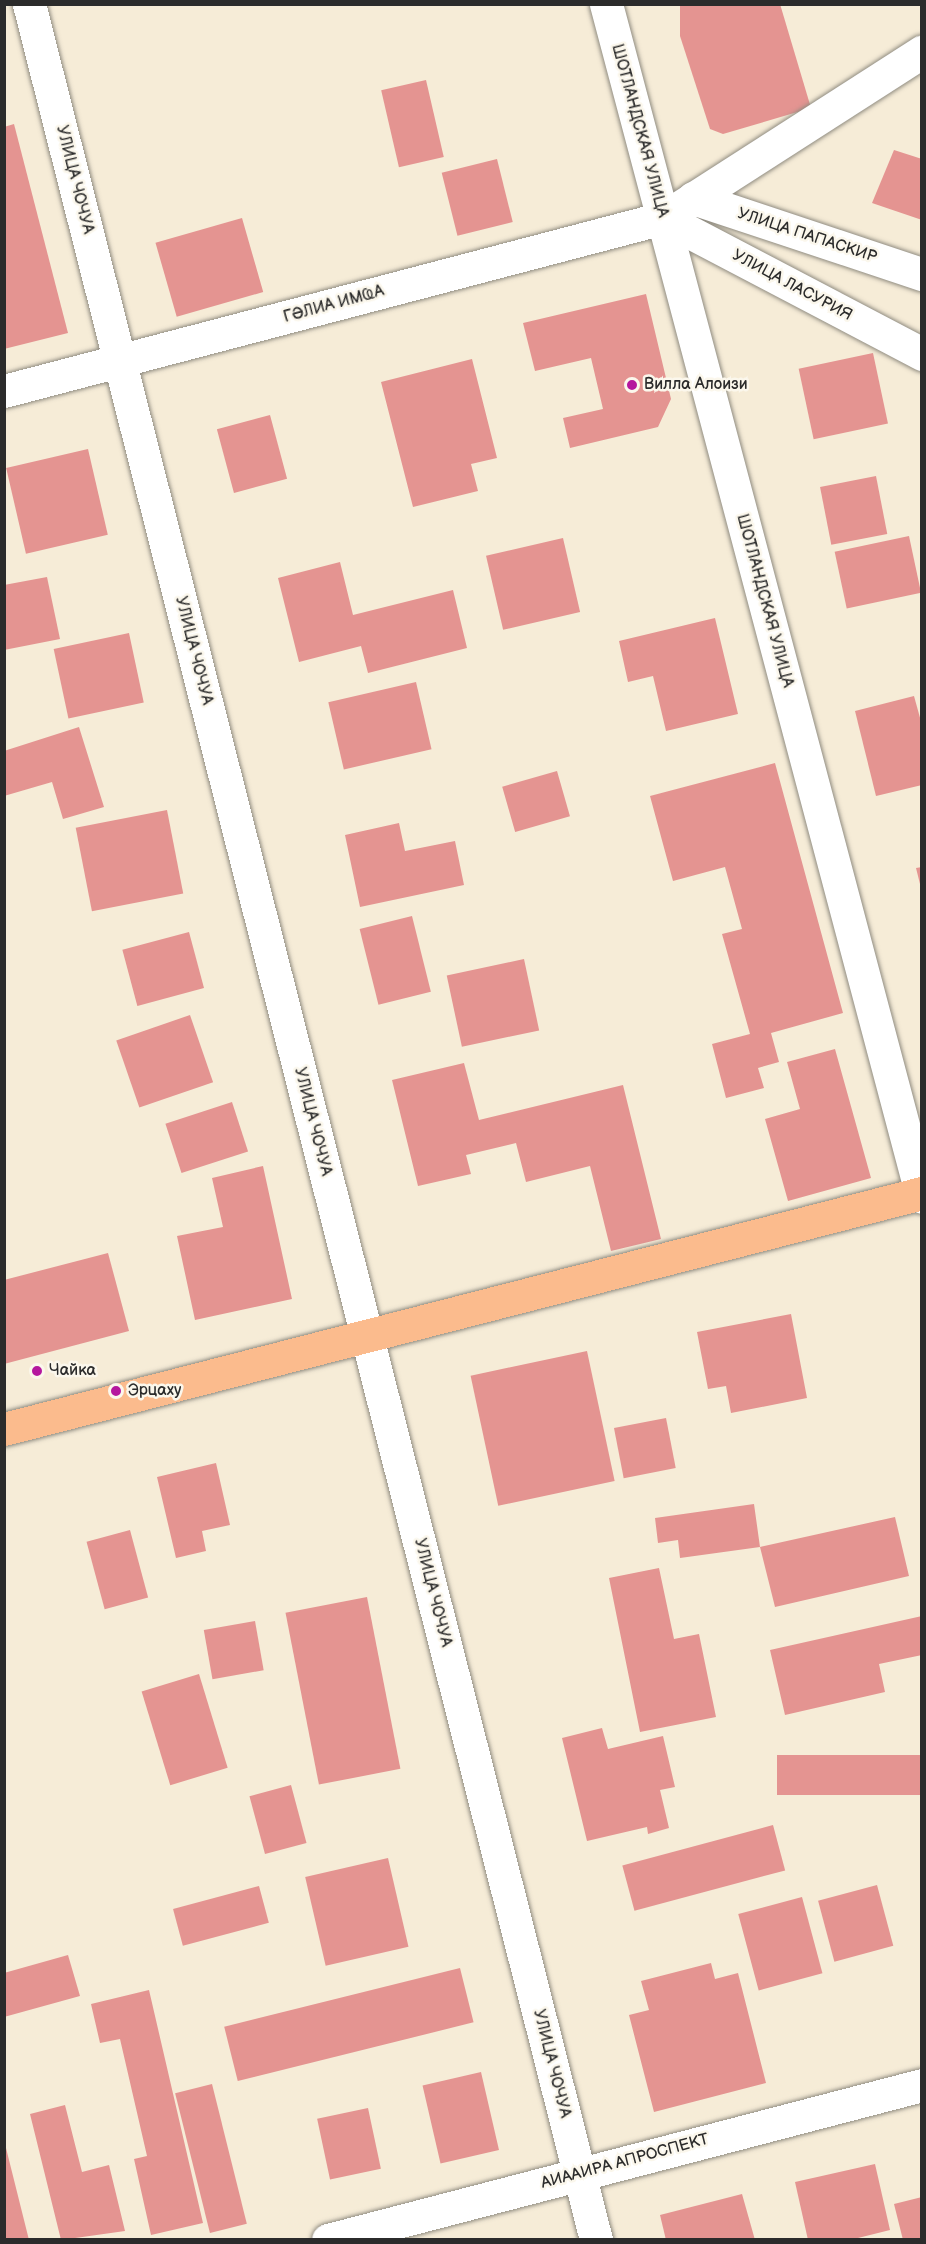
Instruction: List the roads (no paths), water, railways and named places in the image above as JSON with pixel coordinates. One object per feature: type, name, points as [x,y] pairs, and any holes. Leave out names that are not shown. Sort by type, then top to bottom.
[{"type":"highway","points":[[4,1429],[921,1194]]},
{"type":"street","name":"УЛИЦА ЧОЧУА","points":[[29,4],[596,2240]]},
{"type":"street","name":"ШОТЛАНДСКАЯ УЛИЦА","points":[[606,4],[921,1194]]},
{"type":"street","name":"ГӘЛИА ИМҨА","points":[[4,392],[663,218],[921,52]]},
{"type":"street","name":"УЛИЦА ПАПАСКИР","points":[[693,198],[921,274]]},
{"type":"street","name":"УЛИЦА ЛАСУРИЯ","points":[[663,218],[921,354]]},
{"type":"street","name":"АИААИРА АПРОСПЕКТ","points":[[328,2240],[921,2085]]},
{"type":"place","name":"Вилла Алоизи","points":[[632,385]]},
{"type":"place","name":"Чайка","points":[[37,1371]]},
{"type":"place","name":"Эрцаху","points":[[116,1391]]}]
